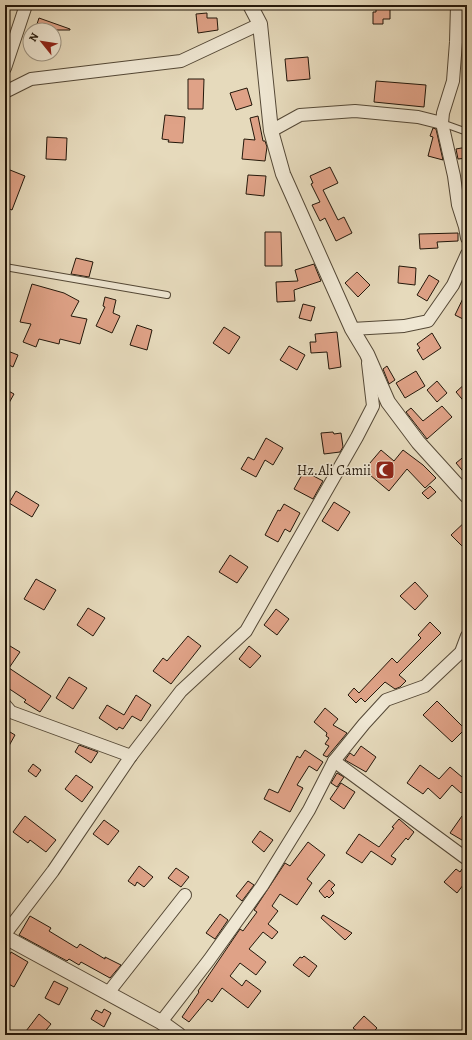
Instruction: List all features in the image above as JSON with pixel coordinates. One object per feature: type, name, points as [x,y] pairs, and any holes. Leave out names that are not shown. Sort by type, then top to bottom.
[{"type":"street","points":[[5,68],[26,5]]},
{"type":"street","points":[[250,5],[260,24],[271,131],[283,174],[352,329],[367,354],[388,402],[418,442],[467,496]]},
{"type":"street","points":[[457,5],[453,81],[442,113],[442,123],[454,176],[458,205],[466,227],[467,238]]},
{"type":"street","points":[[5,92],[31,79],[181,61],[260,24]]},
{"type":"street","points":[[271,131],[300,115],[355,112],[418,117],[442,123]]},
{"type":"street","points":[[352,329],[404,326],[428,321],[453,285],[467,254]]},
{"type":"street","points":[[179,1035],[161,1022],[5,936],[53,871],[131,756],[181,691],[246,631],[357,437],[373,406],[367,354]]},
{"type":"street","points":[[161,1022],[209,960],[262,886],[309,810],[334,761],[386,700],[425,686],[462,652],[467,636]]},
{"type":"street","points":[[5,705],[11,712],[131,756]]},
{"type":"street","points":[[334,761],[467,859]]},
{"type":"street","points":[[108,993],[184,895]]},
{"type":"lane","points":[[442,123],[467,132]]},
{"type":"lane","points":[[5,267],[167,295]]},
{"type":"building","points":[[376,8],[390,8],[390,19],[383,19],[383,24],[373,24],[373,12],[376,12]]},
{"type":"building","points":[[207,13],[207,18],[217,18],[218,30],[198,33],[196,14]]},
{"type":"building","points":[[39,18],[50,22],[38,22]]},
{"type":"building","points":[[62,26],[70,29],[62,30]]},
{"type":"building","points":[[308,57],[310,79],[287,81],[285,59]]},
{"type":"building","points":[[188,79],[204,79],[203,109],[188,109]]},
{"type":"building","points":[[376,81],[426,85],[424,107],[374,102]]},
{"type":"building","points":[[247,88],[252,105],[236,110],[230,93]]},
{"type":"building","points":[[165,115],[185,117],[183,143],[168,142],[169,140],[162,139]]},
{"type":"building","points":[[258,116],[263,141],[265,141],[267,147],[265,161],[242,159],[244,139],[255,140],[250,118]]},
{"type":"building","points":[[433,128],[436,129],[443,160],[428,156],[433,137],[430,136]]},
{"type":"building","points":[[47,137],[67,138],[66,160],[46,159]]},
{"type":"building","points":[[467,147],[467,158],[458,159],[456,149]]},
{"type":"building","points":[[330,167],[338,183],[323,190],[338,220],[344,217],[352,233],[336,241],[325,218],[320,221],[312,205],[320,202],[311,184],[313,183],[310,176]]},
{"type":"building","points":[[5,168],[25,176],[12,210],[5,207]]},
{"type":"building","points":[[248,175],[266,176],[264,196],[246,194]]},
{"type":"building","points":[[265,232],[281,232],[282,266],[265,266]]},
{"type":"building","points":[[458,233],[458,241],[437,242],[438,248],[420,249],[419,234]]},
{"type":"building","points":[[76,258],[93,262],[89,277],[71,274]]},
{"type":"building","points":[[314,264],[321,281],[294,290],[295,301],[277,302],[276,282],[298,281],[295,270]]},
{"type":"building","points":[[399,266],[416,268],[415,285],[398,283]]},
{"type":"building","points":[[357,272],[370,285],[358,297],[345,283]]},
{"type":"building","points":[[429,275],[439,281],[427,301],[417,295]]},
{"type":"building","points":[[32,284],[64,293],[79,301],[71,316],[87,319],[80,344],[60,339],[59,344],[39,339],[36,347],[23,342],[31,324],[20,322]]},
{"type":"building","points":[[467,290],[467,321],[455,315]]},
{"type":"building","points":[[105,297],[116,300],[113,313],[120,316],[112,333],[96,326],[105,307],[103,306]]},
{"type":"building","points":[[303,304],[315,307],[311,321],[299,318]]},
{"type":"building","points":[[137,325],[152,330],[147,350],[130,345]]},
{"type":"building","points":[[224,327],[240,337],[229,354],[213,343]]},
{"type":"building","points":[[337,332],[341,367],[329,369],[327,352],[311,353],[310,342],[316,342],[315,334]]},
{"type":"building","points":[[432,333],[441,348],[423,360],[417,350],[420,348],[417,344]]},
{"type":"building","points":[[289,346],[305,355],[297,370],[280,360]]},
{"type":"building","points":[[5,350],[18,355],[13,367],[5,363]]},
{"type":"building","points":[[387,366],[395,380],[389,384],[383,369]]},
{"type":"building","points":[[416,371],[425,386],[405,398],[396,383]]},
{"type":"building","points":[[437,381],[447,393],[437,402],[427,390]]},
{"type":"building","points":[[467,382],[467,405],[456,392]]},
{"type":"building","points":[[5,389],[14,394],[5,410]]},
{"type":"building","points":[[442,406],[452,417],[427,439],[406,412],[411,408],[423,421]]},
{"type":"building","points":[[333,432],[334,434],[341,433],[343,447],[340,452],[324,454],[321,433]]},
{"type":"building","points":[[266,438],[283,448],[273,465],[265,460],[256,477],[241,469],[248,457],[254,460]]},
{"type":"building","points":[[381,450],[394,461],[403,450],[423,465],[436,478],[425,488],[407,469],[389,491],[364,470]]},
{"type":"building","points":[[467,454],[467,476],[456,463]]},
{"type":"building","points":[[304,471],[323,481],[313,499],[294,489]]},
{"type":"building","points":[[430,486],[436,492],[428,499],[422,493]]},
{"type":"building","points":[[16,491],[39,505],[32,517],[9,503]]},
{"type":"building","points":[[334,502],[350,512],[338,531],[322,521]]},
{"type":"building","points":[[284,504],[300,513],[290,532],[285,529],[278,542],[265,535],[278,510],[280,511]]},
{"type":"building","points":[[467,520],[467,551],[451,535]]},
{"type":"building","points":[[230,555],[248,567],[237,583],[219,572]]},
{"type":"building","points":[[36,579],[56,590],[44,610],[24,599]]},
{"type":"building","points":[[415,582],[428,596],[415,610],[400,596]]},
{"type":"building","points":[[88,608],[105,618],[93,636],[77,625]]},
{"type":"building","points":[[276,609],[289,619],[277,635],[264,625]]},
{"type":"building","points":[[430,622],[441,633],[399,675],[406,681],[400,687],[395,689],[385,682],[365,702],[361,698],[356,703],[348,695],[354,688],[359,693],[392,658],[397,663],[421,638],[418,635]]},
{"type":"building","points":[[188,636],[201,646],[171,684],[153,671],[163,658],[167,661]]},
{"type":"building","points":[[5,643],[20,652],[9,668],[51,696],[40,712],[24,702],[26,700],[5,686]]},
{"type":"building","points":[[249,646],[261,656],[250,668],[239,659]]},
{"type":"building","points":[[69,677],[87,688],[73,709],[56,698]]},
{"type":"building","points":[[136,695],[151,705],[141,721],[132,716],[123,729],[119,727],[117,730],[99,718],[107,705],[124,715]]},
{"type":"building","points":[[437,701],[465,729],[452,742],[423,715]]},
{"type":"building","points":[[325,708],[338,719],[333,725],[347,733],[327,757],[323,755],[329,746],[325,744],[329,738],[326,736],[327,733],[314,722]]},
{"type":"building","points":[[5,729],[15,735],[5,753]]},
{"type":"building","points":[[79,745],[98,752],[91,763],[75,752]]},
{"type":"building","points":[[361,746],[376,757],[366,772],[345,760],[350,753],[354,756]]},
{"type":"building","points":[[305,750],[323,762],[317,771],[309,766],[297,785],[303,788],[290,812],[264,799],[269,789],[278,793],[297,756],[300,758]]},
{"type":"building","points":[[33,764],[41,770],[36,777],[28,771]]},
{"type":"building","points":[[420,765],[439,779],[450,767],[462,777],[467,771],[467,787],[461,793],[452,785],[440,799],[428,788],[423,794],[407,783]]},
{"type":"building","points":[[337,773],[344,777],[337,787],[331,783]]},
{"type":"building","points":[[76,775],[93,787],[82,802],[65,789]]},
{"type":"building","points":[[341,783],[355,792],[344,809],[330,799]]},
{"type":"building","points":[[25,816],[56,840],[46,852],[30,840],[28,843],[13,832]]},
{"type":"building","points":[[462,816],[467,820],[467,843],[450,833]]},
{"type":"building","points":[[399,819],[414,832],[408,840],[406,838],[391,856],[396,859],[392,865],[371,851],[362,863],[346,853],[359,834],[379,847]]},
{"type":"building","points":[[104,820],[119,831],[108,845],[93,834]]},
{"type":"building","points":[[260,831],[273,840],[264,852],[252,842]]},
{"type":"building","points":[[308,842],[325,855],[307,879],[312,883],[297,905],[280,894],[272,906],[278,911],[268,924],[278,932],[272,939],[263,932],[249,949],[266,962],[256,975],[240,963],[230,976],[242,986],[246,980],[261,991],[248,1008],[222,988],[212,1002],[208,999],[189,1022],[182,1017],[199,992],[198,991],[240,929],[243,931],[257,912],[254,910],[285,863],[290,866]]},
{"type":"building","points":[[139,866],[153,877],[144,887],[137,882],[135,886],[128,881]]},
{"type":"building","points":[[176,868],[189,877],[181,887],[168,878]]},
{"type":"building","points":[[456,869],[460,872],[462,869],[467,873],[467,880],[457,893],[444,882]]},
{"type":"building","points":[[329,880],[335,885],[331,889],[334,893],[329,898],[327,896],[325,898],[319,891]]},
{"type":"building","points":[[248,881],[254,885],[242,901],[236,896]]},
{"type":"building","points":[[220,914],[228,920],[215,939],[206,933]]},
{"type":"building","points":[[323,915],[352,933],[345,940],[321,918]]},
{"type":"building","points":[[30,916],[51,928],[49,931],[77,948],[80,944],[105,959],[105,957],[121,965],[110,978],[81,962],[79,965],[69,959],[67,961],[19,935]]},
{"type":"building","points":[[11,952],[28,962],[14,987],[5,982],[5,964]]},
{"type":"building","points":[[304,956],[317,966],[309,977],[293,965],[300,957],[302,958]]},
{"type":"building","points":[[54,981],[68,988],[59,1005],[45,998]]},
{"type":"building","points":[[104,1009],[111,1013],[104,1027],[91,1019],[96,1010],[102,1013]]},
{"type":"building","points":[[39,1014],[51,1024],[42,1035],[23,1035]]},
{"type":"building","points":[[364,1016],[377,1028],[371,1035],[362,1035],[353,1028]]},
{"type":"place","name":"Hz.Ali Camii","points":[[385,470]]}]
